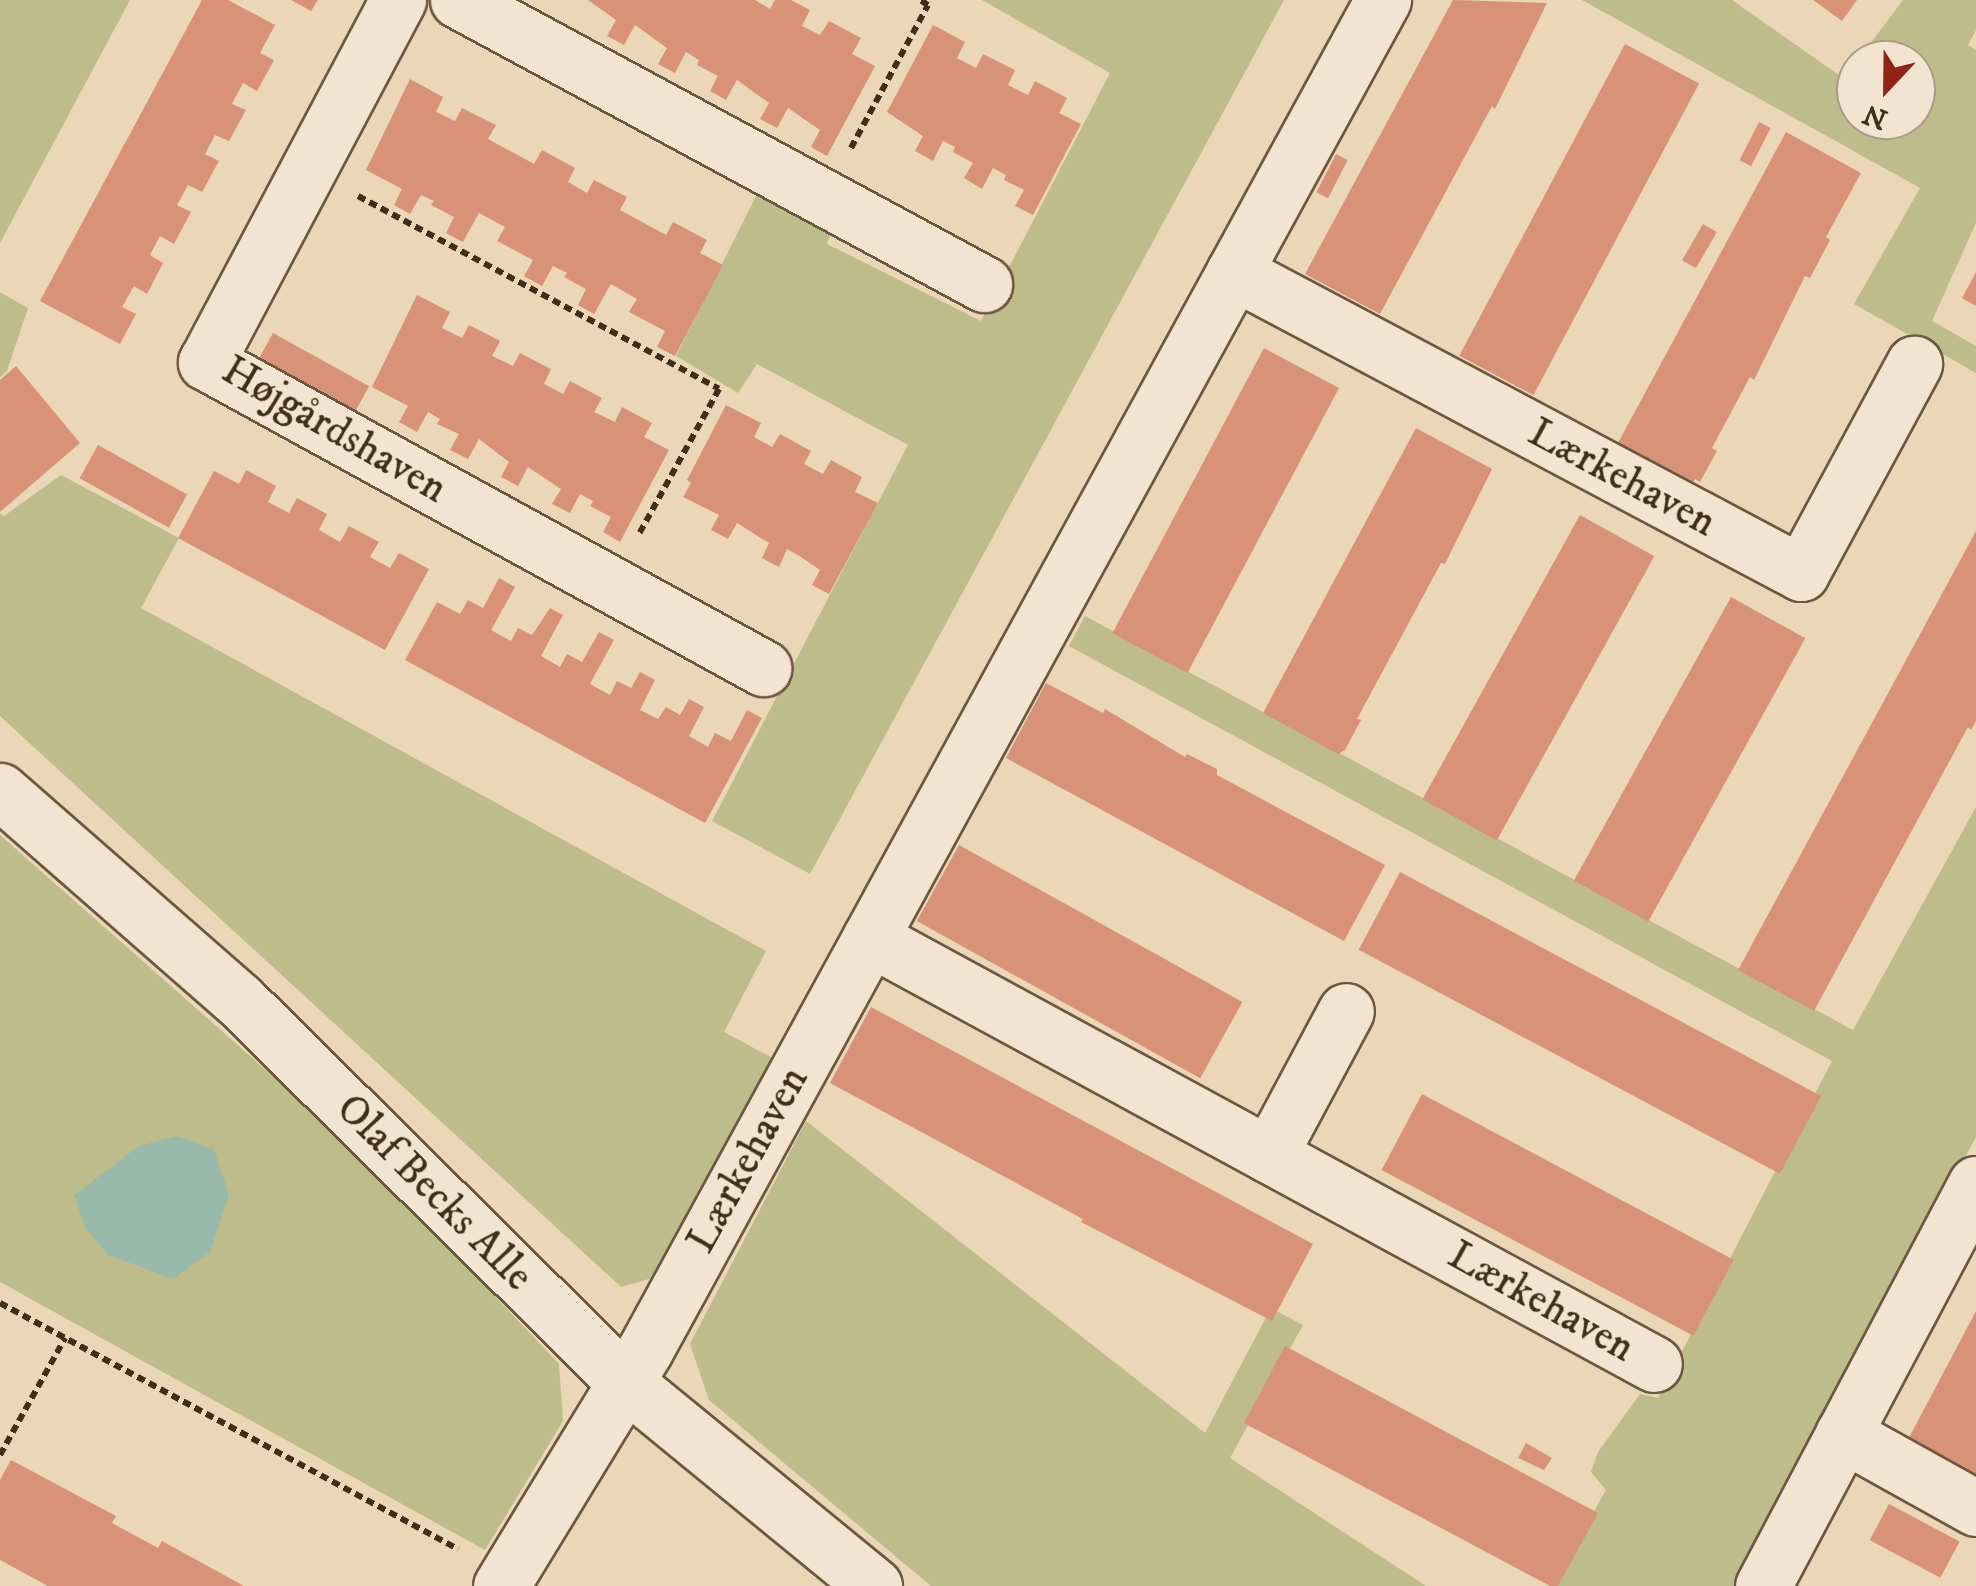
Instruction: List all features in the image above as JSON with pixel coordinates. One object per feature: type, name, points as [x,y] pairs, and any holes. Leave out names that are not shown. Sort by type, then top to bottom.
[{"type":"street","name":"Højgårdshaven","points":[[398,0],[206,362],[763,668]]},
{"type":"street","points":[[458,0],[984,284]]},
{"type":"street","name":"Lærkehaven","points":[[504,1581],[625,1382],[1383,0]]},
{"type":"street","name":"Lærkehaven","points":[[1234,272],[1801,573],[1914,364]]},
{"type":"street","name":"Olaf Becks Alle","points":[[0,791],[239,1000],[625,1382],[874,1586]]},
{"type":"street","name":"Lærkehaven","points":[[870,938],[1654,1364]]},
{"type":"street","points":[[1269,1155],[1346,1011]]},
{"type":"street","points":[[1763,1586],[1976,1184]]},
{"type":"street","points":[[1843,1434],[1976,1508]]},
{"type":"path","points":[[824,198],[928,4],[920,0]]},
{"type":"path","points":[[308,170],[720,389],[611,585]]},
{"type":"path","points":[[0,1304],[504,1581]]},
{"type":"path","points":[[0,1455],[65,1338]]},
{"type":"shaded area","points":[[0,0],[130,0],[0,243]]},
{"type":"shaded area","points":[[982,0],[1284,0],[810,874],[712,821],[908,445],[757,364],[738,393],[676,356],[759,190],[832,229],[827,244],[981,321],[1110,73]]},
{"type":"shaded area","points":[[1582,0],[1732,0],[1836,73],[1836,140],[1936,140],[1936,40],[1873,40],[1903,0],[1976,0],[1976,30],[1968,45],[1976,50],[1976,223],[1932,321],[1976,346],[1976,373],[1854,304],[1920,188]]},
{"type":"shaded area","points":[[0,292],[28,308],[7,371],[0,377]]},
{"type":"shaded area","points":[[61,475],[179,538],[141,608],[766,951],[724,1032],[780,1062],[656,1277],[621,1287],[0,716],[0,513],[4,516]]},
{"type":"shaded area","points":[[1085,616],[1853,1030],[1976,807],[1976,1137],[1735,1586],[1552,1586],[1606,1490],[1591,1472],[1598,1452],[1640,1394],[1658,1398],[1832,1061],[1069,646]]},
{"type":"shaded area","points":[[0,835],[361,1154],[559,1364],[563,1421],[485,1550],[0,1282]]},
{"type":"shaded area","points":[[806,1121],[1205,1433],[1271,1308],[1303,1325],[1230,1458],[1426,1586],[931,1586],[709,1400],[690,1344]]},
{"type":"shaded area","points":[[176,1136],[214,1149],[229,1195],[210,1252],[174,1279],[108,1255],[85,1227],[74,1195],[139,1146]]},
{"type":"building","points":[[202,0],[228,0],[275,25],[260,53],[274,60],[257,91],[243,83],[232,104],[246,110],[229,141],[215,135],[205,154],[219,161],[202,192],[188,185],[177,205],[191,212],[174,244],[160,236],[150,255],[163,263],[147,294],[134,286],[122,307],[136,314],[120,344],[40,301]]},
{"type":"building","points":[[291,0],[318,0],[311,11]]},
{"type":"building","points":[[588,0],[755,0],[770,9],[775,0],[791,0],[810,10],[802,26],[820,35],[829,21],[861,38],[852,54],[875,66],[827,156],[811,147],[820,130],[788,108],[777,128],[760,119],[769,103],[737,80],[726,100],[710,91],[718,76],[697,65],[699,60],[686,52],[675,73],[658,64],[667,48],[635,25],[624,45],[607,36],[616,20]]},
{"type":"building","points":[[1453,0],[1547,3],[1495,109],[1492,106],[1380,314],[1305,274]]},
{"type":"building","points":[[1813,0],[1857,0],[1842,21]]},
{"type":"building","points":[[933,25],[965,42],[957,58],[976,68],[983,54],[1015,70],[1008,85],[1028,95],[1035,81],[1067,98],[1059,113],[1081,124],[1033,215],[1015,206],[1024,190],[1004,180],[1006,175],[993,168],[982,189],[964,178],[973,163],[953,152],[955,147],[943,141],[933,161],[915,151],[923,136],[887,112]]},
{"type":"building","points":[[1625,44],[1699,83],[1533,395],[1459,356]]},
{"type":"building","points":[[410,79],[443,97],[436,112],[455,121],[462,108],[496,125],[488,139],[534,164],[542,150],[575,168],[568,182],[587,193],[594,180],[627,197],[620,210],[666,235],[673,222],[707,240],[700,253],[723,265],[675,356],[657,347],[665,331],[629,312],[637,299],[611,284],[594,314],[578,305],[586,289],[564,277],[567,273],[553,266],[542,286],[524,276],[533,260],[497,241],[505,227],[479,213],[463,242],[446,233],[454,217],[431,205],[434,201],[421,195],[410,214],[394,205],[402,189],[366,170]]},
{"type":"building","points":[[1759,122],[1771,128],[1751,166],[1739,160]]},
{"type":"building","points":[[1786,132],[1861,173],[1826,237],[1830,240],[1810,278],[1805,276],[1754,380],[1750,377],[1712,448],[1717,451],[1700,482],[1695,479],[1693,483],[1618,443]]},
{"type":"building","points":[[1336,154],[1348,160],[1328,198],[1316,192]]},
{"type":"building","points":[[1703,224],[1717,232],[1696,268],[1682,260]]},
{"type":"building","points":[[1976,272],[1976,306],[1962,298]]},
{"type":"building","points":[[417,295],[450,312],[442,328],[462,338],[469,325],[500,341],[492,356],[513,366],[520,353],[551,369],[544,384],[563,394],[570,381],[602,398],[594,412],[615,422],[622,407],[652,423],[644,437],[669,450],[620,542],[603,532],[611,517],[590,506],[593,501],[580,494],[570,513],[552,504],[561,489],[528,467],[518,486],[501,477],[509,462],[479,439],[468,459],[450,450],[459,434],[437,424],[440,419],[428,412],[417,432],[399,422],[408,406],[372,387]]},
{"type":"building","points":[[273,333],[369,386],[354,414],[257,361]]},
{"type":"building","points":[[1264,348],[1339,388],[1187,673],[1112,633]]},
{"type":"building","points":[[16,366],[80,443],[0,512],[0,380]]},
{"type":"building","points":[[726,405],[761,423],[754,437],[772,447],[780,434],[811,451],[804,464],[823,474],[831,460],[862,477],[855,492],[878,503],[829,594],[812,585],[820,570],[801,557],[787,549],[779,567],[762,558],[769,543],[737,523],[728,539],[711,530],[719,515],[683,497],[691,483],[687,480]]},
{"type":"building","points":[[1416,428],[1492,469],[1445,564],[1441,563],[1357,719],[1361,720],[1345,750],[1338,754],[1263,713]]},
{"type":"building","points":[[98,445],[187,494],[169,528],[80,478]]},
{"type":"building","points":[[246,470],[276,486],[268,502],[289,513],[297,498],[327,514],[319,530],[340,542],[349,526],[379,542],[370,557],[390,568],[399,553],[429,569],[385,650],[178,538],[214,471],[239,484]]},
{"type":"building","points":[[1580,515],[1654,556],[1497,840],[1422,799]]},
{"type":"building","points":[[1976,531],[1976,721],[1971,730],[1968,727],[1814,1011],[1738,970]]},
{"type":"building","points":[[499,578],[515,587],[491,630],[511,641],[518,628],[532,635],[550,608],[563,615],[541,656],[560,667],[567,654],[582,662],[599,632],[614,640],[590,684],[610,695],[617,681],[631,688],[640,672],[655,680],[640,710],[658,719],[666,707],[680,715],[689,699],[704,707],[689,736],[708,747],[715,733],[731,741],[747,710],[762,718],[705,823],[405,660],[437,602],[460,614],[468,600],[483,608]]},
{"type":"building","points":[[1731,597],[1805,638],[1648,922],[1574,880]]},
{"type":"building","points":[[1046,683],[1103,713],[1105,709],[1185,757],[1187,754],[1217,769],[1217,775],[1385,865],[1344,941],[1006,758]]},
{"type":"building","points":[[959,845],[1242,1002],[1200,1078],[917,921]]},
{"type":"building","points":[[1400,872],[1821,1096],[1780,1174],[1359,950]]},
{"type":"building","points":[[871,1007],[1313,1244],[1272,1321],[1081,1222],[1083,1219],[830,1083]]},
{"type":"building","points":[[1422,1094],[1734,1260],[1693,1336],[1382,1170]]},
{"type":"building","points":[[1976,1311],[1976,1491],[1902,1451]]},
{"type":"building","points":[[1285,1346],[1598,1513],[1558,1586],[1550,1586],[1244,1423]]},
{"type":"building","points":[[1526,1443],[1552,1458],[1544,1470],[1518,1458]]},
{"type":"building","points":[[11,1460],[116,1516],[112,1523],[158,1548],[162,1541],[244,1586],[48,1586],[0,1560],[0,1480]]},
{"type":"building","points":[[1889,1504],[1960,1542],[1940,1578],[1870,1540]]}]
